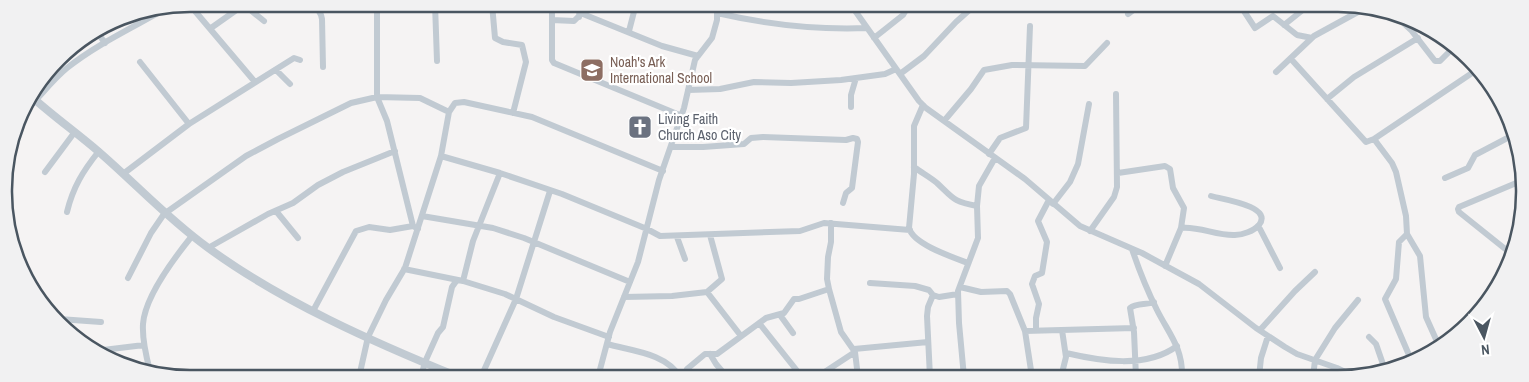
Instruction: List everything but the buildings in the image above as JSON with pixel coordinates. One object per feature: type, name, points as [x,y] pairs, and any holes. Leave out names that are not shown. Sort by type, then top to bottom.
[{"type":"street","points":[[196,12],[255,82]]},
{"type":"street","points":[[211,28],[233,12]]},
{"type":"street","points":[[253,12],[264,21]]},
{"type":"street","points":[[319,12],[322,19],[323,67]]},
{"type":"street","points":[[377,12],[377,97],[387,121],[415,228]]},
{"type":"street","points":[[435,12],[436,61]]},
{"type":"street","points":[[493,12],[495,38],[503,42],[522,45],[526,60],[513,113]]},
{"type":"street","points":[[552,12],[552,60],[554,62],[682,116]]},
{"type":"street","points":[[579,12],[579,17]]},
{"type":"street","points":[[629,32],[634,12]]},
{"type":"street","points":[[600,370],[608,341],[638,262],[663,171],[682,116],[695,60],[712,38],[716,12],[738,18],[794,25],[848,29],[867,28]]},
{"type":"street","points":[[856,12],[923,105],[1025,179],[1080,226],[1132,249],[1199,284],[1268,336],[1297,354],[1340,370]]},
{"type":"street","points":[[874,38],[905,12]]},
{"type":"street","points":[[688,90],[720,89],[754,82],[791,83],[856,78],[898,72],[924,56],[967,12]]},
{"type":"street","points":[[1245,12],[1255,28],[1271,16],[1274,16],[1299,36],[1312,38]]},
{"type":"street","points":[[1284,25],[1300,12]]},
{"type":"street","points":[[1276,72],[1312,38],[1355,13]]},
{"type":"street","points":[[552,20],[574,21],[581,14],[586,15],[662,46],[698,56]]},
{"type":"street","points":[[45,88],[69,67],[150,18]]},
{"type":"street","points":[[964,370],[959,290],[978,238],[977,206],[979,186],[1000,138],[1026,128],[1030,26]]},
{"type":"street","points":[[1409,27],[1435,61],[1438,62],[1450,51]]},
{"type":"street","points":[[1299,36],[1303,47]]},
{"type":"street","points":[[101,37],[106,43]]},
{"type":"street","points":[[1327,100],[1354,77],[1418,38]]},
{"type":"street","points":[[944,121],[971,90],[984,70],[1012,65],[1085,66],[1107,44]]},
{"type":"street","points":[[123,174],[189,124],[294,58],[300,60]]},
{"type":"street","points":[[1291,59],[1366,142],[1374,139],[1472,73]]},
{"type":"street","points":[[140,62],[189,124]]},
{"type":"street","points":[[276,70],[290,84]]},
{"type":"street","points":[[851,107],[851,95],[856,78]]},
{"type":"street","points":[[1090,231],[1114,197],[1117,187],[1116,94]]},
{"type":"street","points":[[128,278],[151,233],[164,214],[246,156],[350,103],[377,97],[420,98],[449,112]]},
{"type":"street","points":[[37,101],[74,133],[99,151],[164,214],[208,248],[256,281],[313,311],[444,370]]},
{"type":"street","points":[[361,370],[368,337],[404,269],[415,228],[422,216],[441,156],[449,112],[456,103],[464,102],[541,121],[663,171]]},
{"type":"street","points":[[1036,330],[1039,304],[1032,282],[1035,276],[1041,274],[1047,242],[1038,221],[1051,202],[1070,182],[1078,164],[1090,104]]},
{"type":"street","points":[[923,105],[914,126],[914,167],[910,230],[914,237],[926,245],[968,264]]},
{"type":"street","points":[[46,172],[74,133]]},
{"type":"street","points":[[672,147],[744,144],[751,138],[857,139],[852,188],[846,193],[843,203]]},
{"type":"street","points":[[1445,178],[1468,168],[1474,155],[1508,138]]},
{"type":"street","points":[[1374,139],[1392,163],[1396,172],[1406,216],[1407,234],[1420,256],[1426,317],[1436,340]]},
{"type":"street","points":[[67,212],[72,193],[83,171],[99,151]]},
{"type":"street","points":[[208,248],[238,230],[293,203],[318,185],[343,172],[395,151]]},
{"type":"street","points":[[441,156],[562,194],[660,236],[710,236],[800,231],[814,225],[831,223],[910,230]]},
{"type":"street","points":[[914,167],[936,183],[951,198],[961,203],[977,206]]},
{"type":"street","points":[[1118,173],[1168,167],[1170,169],[1173,188],[1184,208],[1181,228],[1165,266]]},
{"type":"street","points":[[423,370],[438,333],[443,327],[452,287],[460,280],[500,173]]},
{"type":"street","points":[[1506,250],[1458,209],[1516,183]]},
{"type":"street","points":[[484,370],[516,299],[550,191]]},
{"type":"street","points":[[1181,228],[1236,235],[1257,227],[1262,219],[1259,211],[1241,203],[1211,196]]},
{"type":"street","points":[[276,210],[298,238]]},
{"type":"street","points":[[422,216],[493,228],[630,282]]},
{"type":"street","points":[[831,223],[831,242],[827,272],[829,289],[841,332],[854,350],[857,370]]},
{"type":"street","points":[[313,311],[356,231],[369,227],[390,230],[415,228]]},
{"type":"street","points":[[1257,227],[1260,229],[1280,268]]},
{"type":"street","points":[[1407,234],[1399,242],[1396,279],[1385,298],[1409,355]]},
{"type":"street","points":[[148,364],[144,345],[143,322],[150,302],[170,263],[192,236]]},
{"type":"street","points":[[624,297],[672,296],[707,292],[722,279],[710,236]]},
{"type":"street","points":[[677,237],[686,259]]},
{"type":"street","points":[[1132,249],[1154,302],[1180,352],[1183,370]]},
{"type":"street","points":[[404,269],[460,280],[505,294],[608,341],[661,359],[676,369],[687,369],[705,354],[717,354],[759,323],[769,317],[780,315],[794,299],[829,289]]},
{"type":"street","points":[[1260,330],[1315,272]]},
{"type":"street","points":[[870,283],[915,286],[929,290],[933,295],[944,297],[959,290],[981,292],[1007,291],[1010,294],[1025,331],[1031,370]]},
{"type":"street","points":[[707,292],[741,336]]},
{"type":"street","points":[[930,370],[927,316],[928,307],[933,295]]},
{"type":"street","points":[[1314,370],[1315,360],[1335,328],[1358,300]]},
{"type":"street","points":[[1137,370],[1131,307],[1154,302]]},
{"type":"street","points":[[780,315],[793,333]]},
{"type":"street","points":[[68,320],[101,322]]},
{"type":"street","points":[[759,323],[796,370]]},
{"type":"street","points":[[1025,331],[1134,328]]},
{"type":"street","points":[[1062,330],[1066,353],[1063,370]]},
{"type":"street","points":[[1260,370],[1261,358],[1268,336]]},
{"type":"street","points":[[1369,337],[1376,344],[1383,363]]},
{"type":"street","points":[[827,370],[854,350],[928,342]]},
{"type":"street","points":[[109,349],[144,345]]},
{"type":"street","points":[[1066,353],[1098,360],[1135,361],[1164,354],[1177,346]]},
{"type":"street","points":[[710,354],[721,370]]},
{"type":"place","name":"Noah's Ark International School","points":[[592,70]]},
{"type":"place","name":"Living Faith Church Aso City","points":[[640,127]]}]
